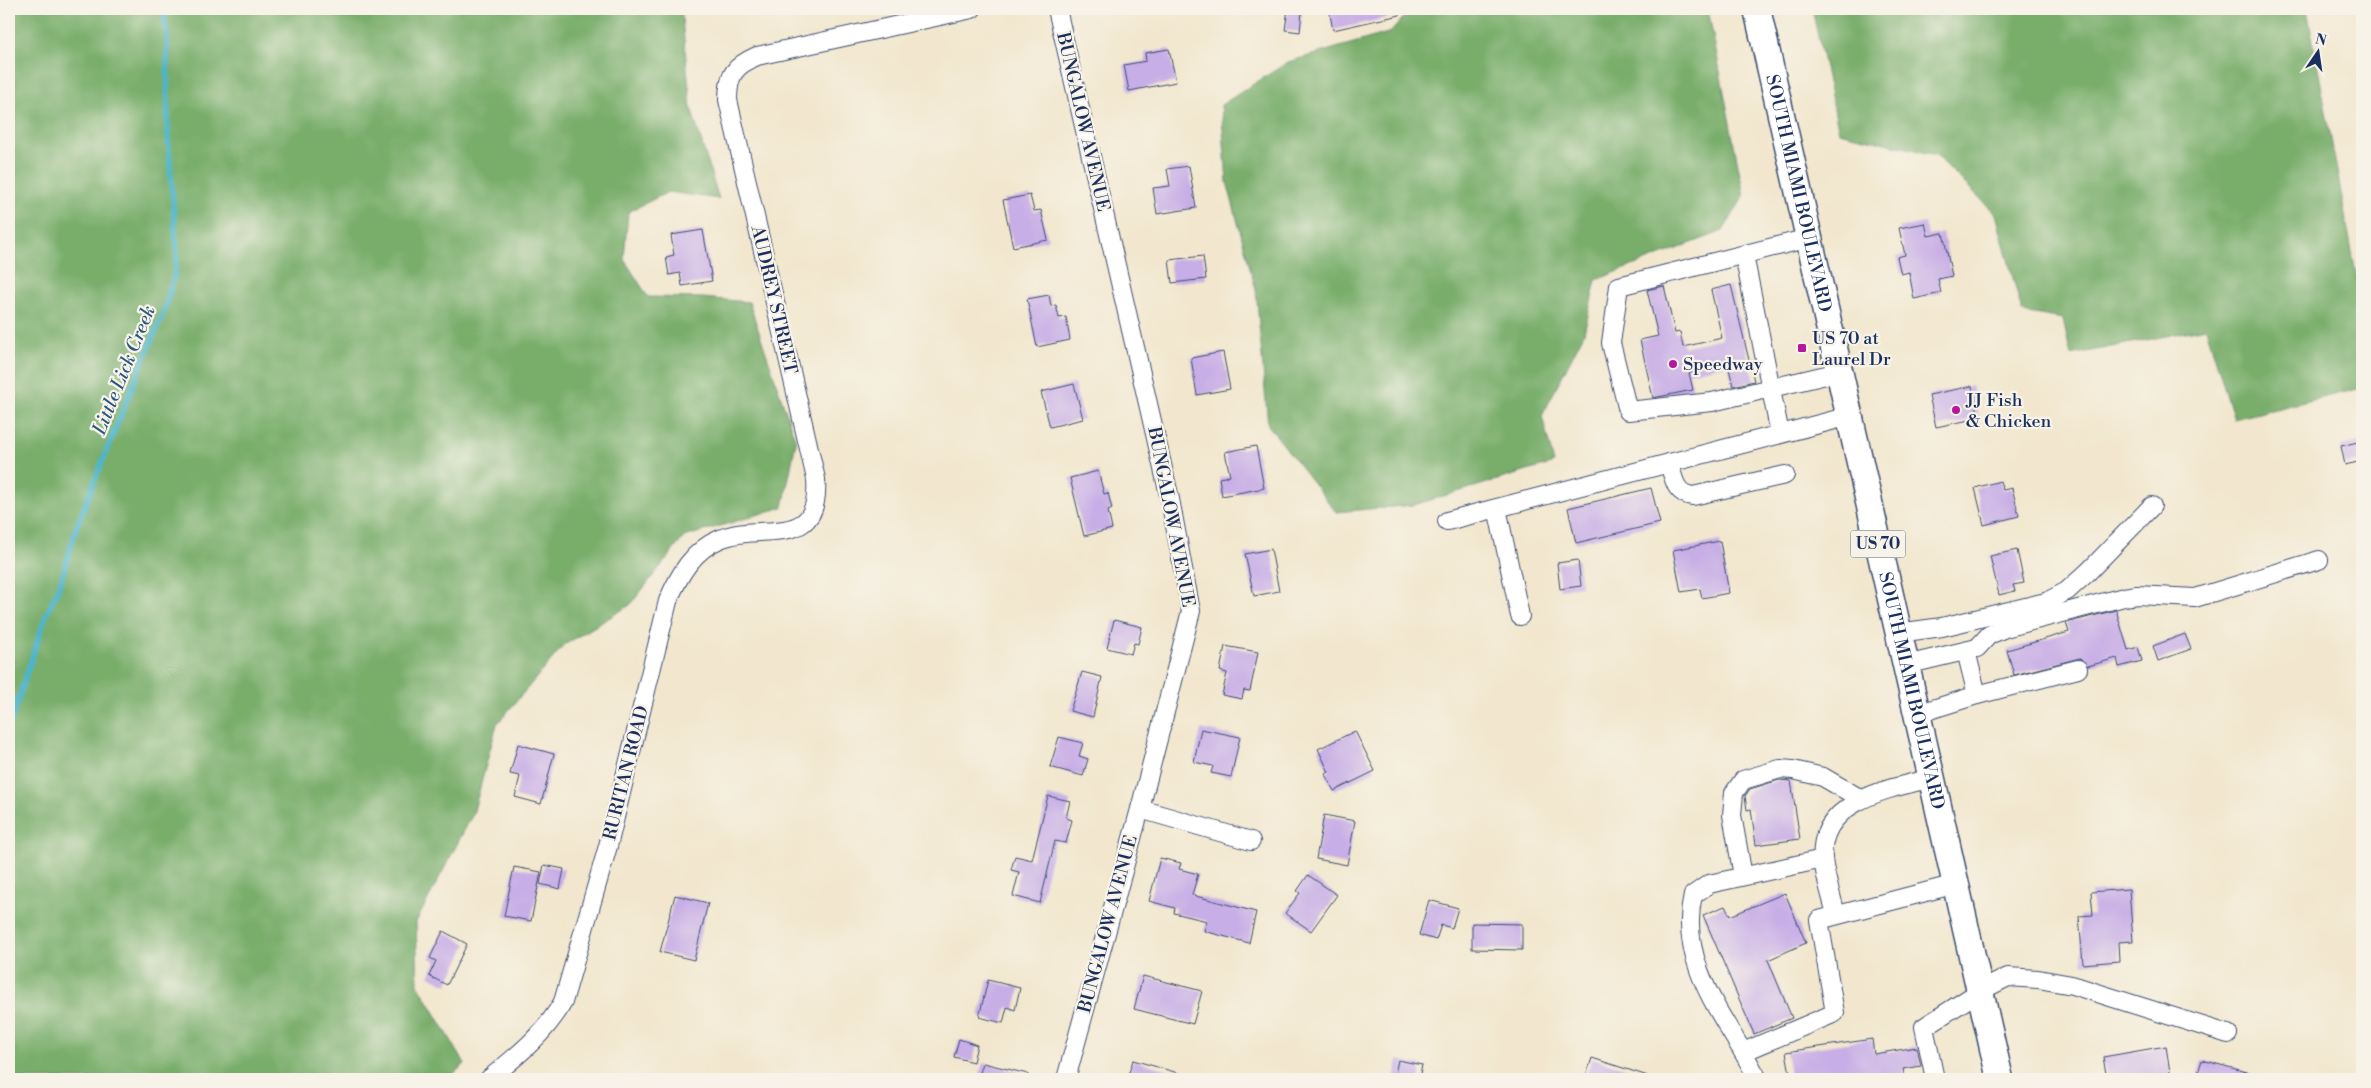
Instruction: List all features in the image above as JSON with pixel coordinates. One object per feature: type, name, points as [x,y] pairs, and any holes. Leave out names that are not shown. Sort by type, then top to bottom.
[{"type":"highway","name":"SOUTH MIAMI BOULEVARD","points":[[1757,9],[2000,1079]]},
{"type":"street","name":"AUDREY STREET","points":[[804,525],[816,505],[816,480],[728,100],[728,86],[733,73],[742,62],[757,56],[972,9]]},
{"type":"street","name":"BUNGALOW AVENUE","points":[[1057,9],[1170,499],[1191,611],[1140,809],[1066,1079]]},
{"type":"street","points":[[1809,238],[1619,286],[1611,343],[1628,411],[1712,402],[1840,372]]},
{"type":"street","points":[[1744,255],[1780,434]]},
{"type":"street","points":[[1448,521],[1850,416]]},
{"type":"street","points":[[1669,463],[1678,491],[1683,495],[1693,496],[1785,475]]},
{"type":"street","points":[[1898,633],[1942,627],[2046,602],[2074,584],[2152,506]]},
{"type":"street","points":[[1497,508],[1520,616]]},
{"type":"street","name":"RURITAN ROAD","points":[[489,1079],[537,1038],[554,1019],[563,1002],[608,846],[668,601],[678,578],[701,549],[721,538],[744,533],[792,529],[804,525]]},
{"type":"street","points":[[1906,665],[1977,648],[1989,635],[2023,623],[2137,595],[2195,598],[2319,560]]},
{"type":"street","points":[[1966,650],[1977,695]]},
{"type":"street","points":[[1917,714],[1977,695],[2078,669]]},
{"type":"street","points":[[1743,876],[1732,815],[1734,793],[1743,780],[1780,769],[1793,770],[1823,777],[1861,799]]},
{"type":"street","points":[[1836,915],[1823,859],[1827,832],[1842,812],[1861,799],[1890,788],[1932,778]]},
{"type":"street","points":[[1140,809],[1251,841]]},
{"type":"street","points":[[1758,1079],[1704,985],[1695,962],[1691,939],[1690,908],[1693,895],[1699,889],[1709,884],[1823,859]]},
{"type":"street","points":[[1743,1052],[1835,1013],[1819,920],[1956,884]]},
{"type":"street","points":[[1935,1079],[1924,1027],[1980,991],[2008,978],[2038,979],[2072,985],[2228,1034]]},
{"type":"green space","points":[[9,9],[681,9],[691,108],[719,199],[668,192],[628,212],[624,259],[648,297],[703,298],[749,302],[796,442],[783,507],[684,537],[630,605],[564,645],[497,724],[473,814],[416,922],[418,984],[465,1064],[447,1079],[9,1079]]},
{"type":"green space","points":[[1411,9],[1708,9],[1744,196],[1723,231],[1596,280],[1584,333],[1542,416],[1554,463],[1414,505],[1336,512],[1268,425],[1256,290],[1227,182],[1221,105],[1288,62],[1391,32]]},
{"type":"green space","points":[[1812,9],[2307,9],[2362,306],[2362,388],[2234,419],[2206,328],[2071,355],[2063,319],[2022,312],[1996,214],[1936,155],[1839,132]]},
{"type":"building","points":[[1288,9],[1302,11],[1300,32],[1285,30]]},
{"type":"building","points":[[1329,9],[1400,9],[1400,15],[1333,30]]},
{"type":"building","points":[[1169,49],[1176,82],[1129,91],[1124,65],[1146,61],[1145,53]]},
{"type":"building","points":[[1189,166],[1196,208],[1157,214],[1153,188],[1170,186],[1167,169]]},
{"type":"building","points":[[1030,195],[1034,211],[1041,210],[1048,240],[1013,247],[1003,200]]},
{"type":"building","points":[[1925,223],[1928,236],[1943,233],[1952,276],[1938,279],[1941,293],[1914,299],[1909,272],[1901,274],[1897,257],[1905,255],[1899,228]]},
{"type":"building","points":[[703,230],[712,281],[682,286],[680,273],[669,275],[666,257],[674,255],[671,235]]},
{"type":"building","points":[[1203,256],[1206,279],[1172,283],[1169,260]]},
{"type":"building","points":[[1731,285],[1754,381],[1733,386],[1728,364],[1689,373],[1693,390],[1653,398],[1640,340],[1658,336],[1647,290],[1664,286],[1675,333],[1680,332],[1683,347],[1722,338],[1711,290]]},
{"type":"building","points":[[1049,295],[1051,306],[1056,305],[1059,318],[1066,317],[1070,340],[1037,347],[1027,299]]},
{"type":"building","points":[[1223,352],[1230,389],[1197,395],[1191,358]]},
{"type":"building","points":[[1074,384],[1083,419],[1050,427],[1041,392]]},
{"type":"building","points":[[1972,386],[1979,418],[1936,427],[1929,395]]},
{"type":"building","points":[[2362,441],[2362,461],[2345,465],[2341,446]]},
{"type":"building","points":[[1256,446],[1264,488],[1222,496],[1219,478],[1230,476],[1225,452]]},
{"type":"building","points":[[1098,471],[1104,494],[1108,493],[1112,509],[1108,511],[1112,529],[1084,536],[1070,478]]},
{"type":"building","points":[[2000,481],[2003,490],[2012,488],[2019,516],[1984,525],[1975,488]]},
{"type":"building","points":[[1651,488],[1660,523],[1576,543],[1568,508]]},
{"type":"building","points":[[1720,541],[1729,593],[1702,598],[1700,589],[1681,592],[1673,550]]},
{"type":"building","points":[[1271,549],[1279,591],[1254,596],[1245,554]]},
{"type":"building","points":[[2017,550],[2024,583],[2013,585],[2015,591],[1999,595],[1990,556]]},
{"type":"building","points":[[1578,560],[1581,586],[1560,589],[1557,563]]},
{"type":"building","points":[[2116,610],[2128,650],[2138,647],[2142,661],[2119,667],[2117,658],[2088,666],[2080,658],[2014,675],[2007,650],[2069,632],[2066,623]]},
{"type":"building","points":[[1114,620],[1142,627],[1138,644],[1134,643],[1131,654],[1107,648]]},
{"type":"building","points":[[2185,634],[2191,649],[2158,661],[2153,646]]},
{"type":"building","points":[[1225,646],[1258,652],[1250,691],[1244,690],[1242,699],[1222,695],[1227,673],[1220,671]]},
{"type":"building","points":[[1082,672],[1102,677],[1093,717],[1070,711]]},
{"type":"building","points":[[1201,729],[1240,737],[1231,777],[1211,773],[1213,766],[1194,762]]},
{"type":"building","points":[[1355,731],[1375,771],[1334,791],[1325,774],[1329,772],[1318,749]]},
{"type":"building","points":[[1059,737],[1083,743],[1079,756],[1088,759],[1083,776],[1050,767]]},
{"type":"building","points":[[518,744],[554,754],[541,804],[515,797],[520,776],[510,774]]},
{"type":"building","points":[[1779,780],[1791,781],[1800,839],[1756,845],[1751,809],[1747,810],[1745,796],[1750,789]]},
{"type":"building","points":[[1048,796],[1070,801],[1066,818],[1072,820],[1066,843],[1055,841],[1040,903],[1013,896],[1019,872],[1011,870],[1015,856],[1032,860]]},
{"type":"building","points":[[1324,815],[1355,821],[1347,865],[1316,859]]},
{"type":"building","points":[[1160,858],[1181,863],[1179,869],[1198,874],[1192,895],[1256,912],[1249,943],[1204,931],[1207,921],[1174,913],[1175,908],[1149,901]]},
{"type":"building","points":[[544,865],[564,869],[560,889],[540,884]]},
{"type":"building","points":[[514,867],[541,872],[531,921],[504,916]]},
{"type":"building","points":[[1308,875],[1337,895],[1311,931],[1285,913],[1300,893],[1297,891]]},
{"type":"building","points":[[2129,889],[2133,941],[2118,942],[2119,961],[2083,964],[2079,916],[2093,915],[2091,892]]},
{"type":"building","points":[[1785,893],[1806,943],[1768,960],[1792,1018],[1754,1034],[1703,915],[1725,906],[1730,916]]},
{"type":"building","points":[[675,895],[708,903],[694,960],[660,952]]},
{"type":"building","points":[[1429,900],[1458,908],[1452,928],[1441,925],[1436,940],[1419,935]]},
{"type":"building","points":[[1472,923],[1522,924],[1522,950],[1472,949]]},
{"type":"building","points":[[443,931],[467,944],[447,985],[429,976],[436,961],[430,958]]},
{"type":"building","points":[[1143,976],[1202,991],[1193,1024],[1134,1009]]},
{"type":"building","points":[[988,980],[1020,988],[1015,1010],[1007,1007],[1003,1023],[979,1017]]},
{"type":"building","points":[[959,1039],[977,1045],[973,1062],[954,1057]]},
{"type":"building","points":[[1872,1039],[1874,1054],[1917,1047],[1921,1066],[1903,1069],[1905,1079],[1791,1079],[1786,1052]]},
{"type":"building","points":[[2166,1046],[2171,1079],[2107,1079],[2103,1057]]},
{"type":"building","points":[[1592,1058],[1648,1076],[1648,1079],[1585,1079]]},
{"type":"building","points":[[1133,1060],[1185,1075],[1185,1079],[1127,1079]]},
{"type":"building","points":[[1398,1060],[1422,1065],[1419,1079],[1394,1079]]},
{"type":"building","points":[[2202,1060],[2258,1075],[2257,1079],[2196,1079]]},
{"type":"building","points":[[983,1063],[1028,1074],[1027,1079],[978,1079]]},
{"type":"waterway","name":"Little Lick Creek","points":[[9,727],[45,618],[60,584],[77,525],[164,312],[174,276],[177,255],[168,137],[167,38],[163,9]]},
{"type":"place","name":"US 70 at Laurel Dr","points":[[1802,348]]},
{"type":"place","name":"Speedway","points":[[1673,364]]},
{"type":"place","name":"JJ Fish & Chicken","points":[[1956,410]]}]
